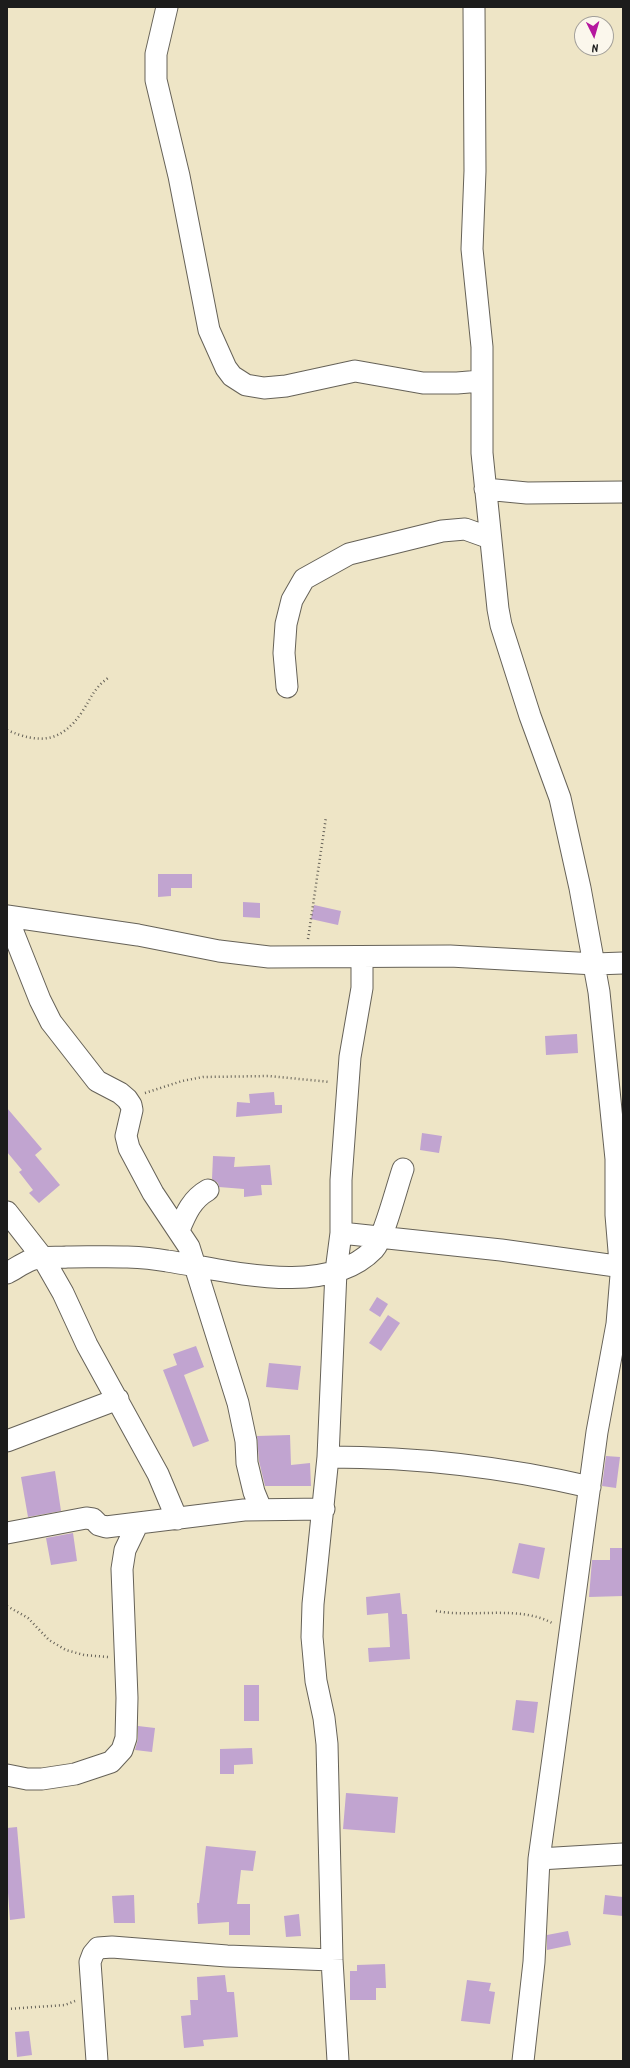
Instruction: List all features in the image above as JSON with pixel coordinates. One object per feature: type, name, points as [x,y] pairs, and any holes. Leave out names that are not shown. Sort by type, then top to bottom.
[{"type":"street","points":[[167,7],[156,54],[156,80],[179,176],[209,330],[226,368],[232,376],[246,385],[264,388],[286,386],[356,371],[423,383],[451,384],[481,381]]},
{"type":"street","points":[[474,7],[474,171],[472,249],[482,339],[481,381],[485,490],[499,616],[530,716],[560,798],[595,964],[616,1159],[616,1215],[622,1267],[618,1324],[597,1432],[539,1859],[534,1962],[523,2061]]},
{"type":"street","points":[[485,490],[527,493],[623,492]]},
{"type":"street","points":[[286,687],[284,653],[286,624],[292,600],[304,579],[349,554],[442,531],[465,529],[490,538]]},
{"type":"street","points":[[261,1509],[254,1492],[247,1463],[246,1441],[238,1403],[189,1247],[153,1193],[129,1148],[126,1136],[132,1110],[129,1101],[120,1093],[97,1081],[52,1022],[40,1000],[7,916],[138,935],[234,953],[269,957],[450,956],[595,964],[623,963]]},
{"type":"street","points":[[338,2061],[332,1960],[326,1744],[324,1718],[316,1681],[312,1636],[316,1573],[324,1509],[328,1458],[336,1271],[341,1233],[341,1180],[348,1084],[351,1050],[362,988],[362,957]]},
{"type":"street","points":[[7,1273],[32,1260],[43,1258],[130,1257],[167,1260],[238,1274],[270,1277],[306,1276],[336,1271],[368,1254],[376,1247],[403,1169]]},
{"type":"street","points":[[179,1230],[188,1209],[197,1197],[208,1190]]},
{"type":"street","points":[[7,1212],[43,1258],[87,1345],[158,1474],[177,1519]]},
{"type":"street","points":[[341,1233],[502,1250],[622,1267]]},
{"type":"street","points":[[7,1441],[118,1399]]},
{"type":"street","points":[[328,1458],[418,1460],[538,1476],[590,1487]]},
{"type":"street","points":[[7,1533],[86,1518],[93,1519],[103,1526],[261,1509],[324,1509]]},
{"type":"street","points":[[7,1775],[27,1779],[56,1778],[91,1770],[115,1760],[122,1750],[126,1738],[126,1665],[122,1569],[125,1550],[138,1523]]},
{"type":"street","points":[[539,1859],[623,1854]]},
{"type":"street","points":[[96,2061],[90,1962],[93,1954],[102,1947],[227,1956],[332,1960]]},
{"type":"path","points":[[7,730],[28,737],[43,739],[59,735],[67,730],[82,712],[93,690],[108,678]]},
{"type":"path","points":[[305,957],[326,816]]},
{"type":"path","points":[[129,1101],[145,1093],[182,1081],[203,1077],[269,1076],[348,1084]]},
{"type":"path","points":[[7,1606],[28,1618],[49,1640],[66,1650],[84,1655],[114,1658],[126,1665]]},
{"type":"path","points":[[436,1611],[461,1615],[513,1614],[538,1616],[551,1622],[569,1634]]},
{"type":"path","points":[[7,2009],[65,2005],[92,1994]]},
{"type":"building","points":[[158,874],[192,874],[192,888],[171,888],[171,896],[158,897]]},
{"type":"building","points":[[243,902],[260,903],[260,918],[243,917]]},
{"type":"building","points":[[314,905],[341,911],[338,925],[311,919]]},
{"type":"building","points":[[577,1034],[578,1053],[546,1055],[545,1036]]},
{"type":"building","points":[[274,1092],[275,1105],[282,1105],[282,1113],[236,1117],[237,1102],[250,1103],[249,1094]]},
{"type":"building","points":[[7,1108],[42,1149],[35,1155],[60,1185],[39,1203],[29,1193],[33,1190],[19,1172],[22,1170],[7,1152]]},
{"type":"building","points":[[422,1133],[442,1136],[439,1153],[420,1150]]},
{"type":"building","points":[[213,1156],[235,1157],[234,1167],[270,1165],[272,1185],[261,1185],[262,1195],[244,1197],[244,1189],[219,1187],[218,1183],[212,1179]]},
{"type":"building","points":[[377,1297],[388,1304],[380,1317],[369,1310]]},
{"type":"building","points":[[388,1315],[400,1323],[381,1351],[369,1343]]},
{"type":"building","points":[[196,1346],[204,1367],[184,1375],[209,1441],[193,1447],[163,1370],[177,1365],[173,1354]]},
{"type":"building","points":[[269,1363],[301,1366],[298,1390],[266,1387]]},
{"type":"building","points":[[290,1435],[291,1465],[310,1463],[311,1486],[265,1486],[259,1461],[257,1436]]},
{"type":"building","points":[[606,1456],[620,1457],[616,1488],[602,1486]]},
{"type":"building","points":[[55,1471],[61,1511],[28,1517],[21,1477]]},
{"type":"building","points":[[73,1533],[77,1561],[51,1565],[46,1538]]},
{"type":"building","points":[[519,1543],[545,1548],[539,1579],[512,1573]]},
{"type":"building","points":[[610,1548],[623,1548],[623,1596],[589,1597],[592,1560],[610,1560]]},
{"type":"building","points":[[400,1593],[402,1614],[407,1614],[410,1659],[369,1662],[368,1648],[390,1647],[388,1613],[367,1615],[366,1597]]},
{"type":"building","points":[[244,1685],[259,1685],[259,1721],[244,1721]]},
{"type":"building","points":[[516,1700],[538,1702],[534,1733],[512,1730]]},
{"type":"building","points":[[138,1726],[155,1728],[152,1752],[135,1750],[138,1739]]},
{"type":"building","points":[[252,1748],[253,1764],[234,1765],[234,1774],[220,1774],[220,1749]]},
{"type":"building","points":[[346,1793],[398,1797],[395,1833],[343,1829]]},
{"type":"building","points":[[17,1827],[25,1918],[10,1920],[7,1879],[7,1828]]},
{"type":"building","points":[[206,1846],[256,1851],[253,1871],[241,1870],[237,1904],[250,1904],[250,1935],[229,1935],[229,1922],[198,1924],[197,1903],[199,1903]]},
{"type":"building","points":[[134,1895],[135,1923],[114,1923],[112,1896]]},
{"type":"building","points":[[605,1895],[623,1897],[623,1916],[603,1914]]},
{"type":"building","points":[[299,1914],[301,1936],[286,1937],[284,1916]]},
{"type":"building","points":[[568,1931],[571,1945],[547,1950],[547,1935]]},
{"type":"building","points":[[385,1964],[386,1988],[376,1988],[376,2000],[350,2000],[350,1971],[357,1971],[357,1965]]},
{"type":"building","points":[[225,1975],[227,1992],[234,1992],[238,2037],[203,2040],[204,2046],[184,2048],[181,2016],[191,2015],[190,2000],[198,2000],[197,1977]]},
{"type":"building","points":[[467,1980],[491,1983],[489,1991],[495,1992],[490,2024],[461,2021]]},
{"type":"building","points":[[29,2031],[32,2055],[17,2057],[15,2032]]}]
